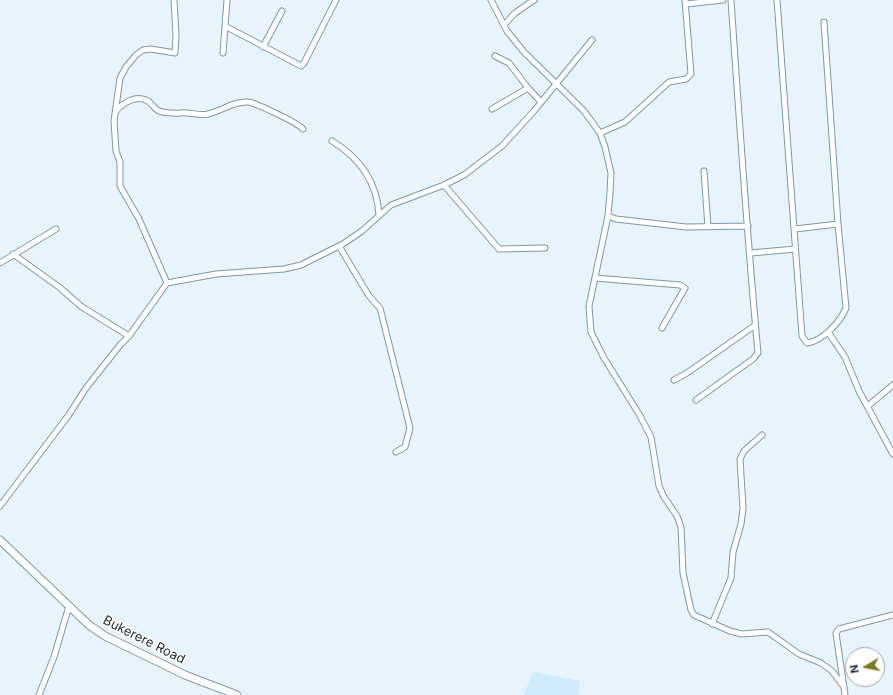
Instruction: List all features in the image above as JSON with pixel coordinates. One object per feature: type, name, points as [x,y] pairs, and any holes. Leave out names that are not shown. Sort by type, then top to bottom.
[{"type":"street","points":[[167,283],[141,225],[120,186],[120,162],[114,135],[120,78],[126,67],[136,55],[143,50],[151,49],[175,53],[176,35],[174,0]]},
{"type":"street","points":[[223,53],[228,0]]},
{"type":"street","points":[[225,26],[301,66],[304,63],[336,0]]},
{"type":"street","points":[[491,0],[504,25],[524,52],[584,111],[600,133],[608,157],[611,173],[608,216],[589,306],[591,332],[604,358],[639,414],[650,437],[659,486],[664,497],[677,516],[681,527],[681,558],[688,601],[694,614],[712,624],[742,634],[768,632],[799,654],[821,663],[832,671],[844,687]]},
{"type":"street","points":[[504,25],[515,13],[534,0]]},
{"type":"street","points":[[600,133],[625,122],[669,82],[686,78],[691,74],[686,2],[723,0]]},
{"type":"street","points":[[696,400],[753,359],[758,353],[754,326],[751,253],[730,0]]},
{"type":"street","points":[[776,0],[795,229],[795,249],[802,336],[804,341],[812,342],[828,332],[843,316],[846,308],[838,224],[824,22]]},
{"type":"street","points":[[263,47],[282,11]]},
{"type":"street","points":[[0,506],[68,416],[86,388],[120,345],[129,336],[167,283],[216,274],[293,268],[314,260],[339,246],[362,231],[391,205],[444,185],[475,168],[502,146],[541,102],[592,40]]},
{"type":"street","points":[[495,56],[509,64],[541,102]]},
{"type":"street","points":[[492,110],[528,88]]},
{"type":"street","points":[[116,111],[126,101],[141,99],[146,100],[157,110],[163,112],[187,113],[199,116],[209,114],[235,103],[248,102],[259,104],[290,122],[299,125],[303,129]]},
{"type":"street","points":[[332,141],[354,156],[364,167],[376,192],[379,215]]},
{"type":"street","points":[[704,170],[708,227]]},
{"type":"street","points":[[444,185],[499,249],[545,248]]},
{"type":"street","points":[[608,216],[635,221],[708,227],[748,226]]},
{"type":"street","points":[[795,229],[838,224]]},
{"type":"street","points":[[0,263],[56,228]]},
{"type":"street","points":[[339,246],[368,296],[380,308],[410,428],[405,447],[396,452]]},
{"type":"street","points":[[751,253],[795,249]]},
{"type":"street","points":[[13,254],[59,287],[82,307],[129,336]]},
{"type":"street","points":[[595,278],[680,285],[686,288],[662,328]]},
{"type":"street","points":[[674,380],[687,373],[754,326]]},
{"type":"street","points":[[828,332],[845,357],[893,454]]},
{"type":"street","points":[[868,406],[893,385]]},
{"type":"street","points":[[712,624],[731,578],[733,552],[741,524],[743,508],[740,459],[744,451],[762,435]]},
{"type":"street","name":"Bukerere Road","points":[[0,540],[89,625],[105,636],[185,675],[237,695]]},
{"type":"street","points":[[39,695],[54,657],[69,606]]},
{"type":"street","points":[[845,695],[836,633],[839,629],[893,615]]},
{"type":"shaded area","points":[[533,672],[580,681],[578,695],[524,695]]}]
